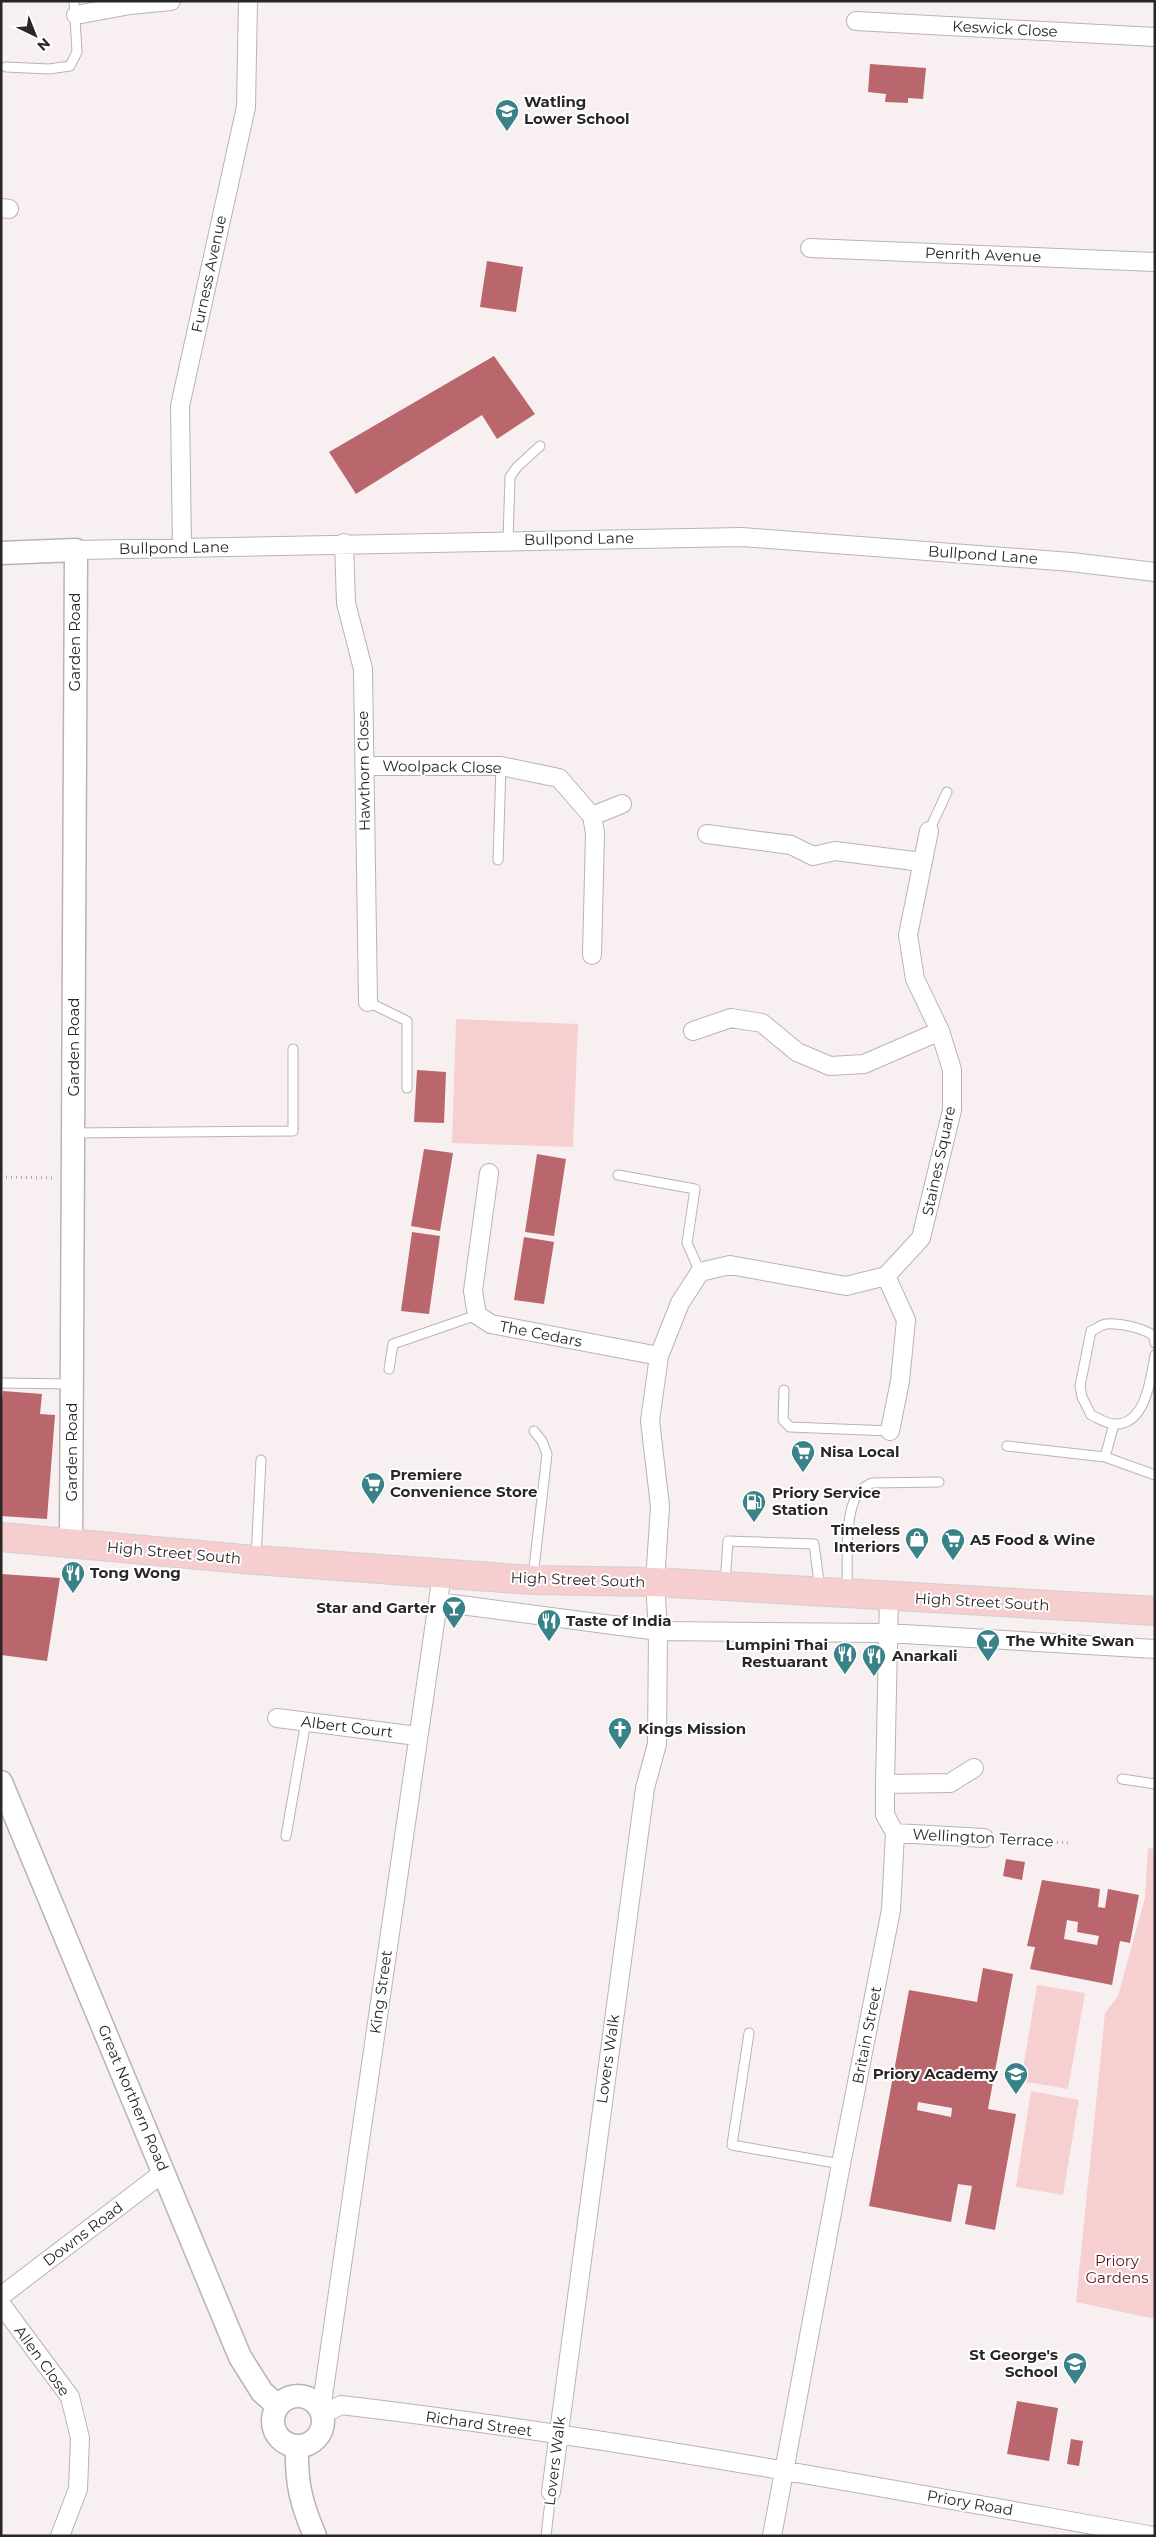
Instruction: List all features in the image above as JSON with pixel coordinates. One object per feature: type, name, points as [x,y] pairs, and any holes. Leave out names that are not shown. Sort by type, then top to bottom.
[{"type":"main road","name":"High Street South","points":[[1,1537],[256,1560],[533,1580],[655,1582],[833,1594],[1155,1610]]},
{"type":"street","points":[[75,8],[171,1]]},
{"type":"street","name":"Furness Avenue","points":[[182,548],[180,406],[246,107],[248,1]]},
{"type":"street","name":"Keswick Close","points":[[856,21],[1155,36]]},
{"type":"street","name":"Penrith Avenue","points":[[810,248],[1155,262]]},
{"type":"street","name":"Bullpond Lane","points":[[1,553],[344,543],[742,537],[1061,562],[1155,572]]},
{"type":"street","name":"Hawthorn Close","points":[[344,543],[346,603],[363,669],[368,1002]]},
{"type":"street","name":"Garden Road","points":[[71,1544],[76,550]]},
{"type":"street","name":"Woolpack Close","points":[[364,766],[501,766],[559,778],[592,816]]},
{"type":"street","points":[[592,955],[595,833],[592,816],[622,804]]},
{"type":"street","name":"Staines Square","points":[[886,1276],[921,1238],[952,1110],[952,1070],[940,1031],[915,979],[908,935],[929,831]]},
{"type":"street","points":[[707,834],[791,845],[813,856],[835,851],[922,862]]},
{"type":"street","points":[[693,1031],[731,1018],[762,1023],[798,1052],[830,1066],[864,1064],[940,1031]]},
{"type":"street","points":[[477,1315],[472,1291],[489,1173]]},
{"type":"street","points":[[655,1582],[660,1506],[650,1421],[659,1356],[680,1303],[700,1272],[730,1265],[846,1286],[886,1276],[906,1320],[900,1381],[890,1431]]},
{"type":"street","name":"The Cedars","points":[[477,1315],[492,1324],[659,1356]]},
{"type":"street","name":"King Street","points":[[321,2413],[417,1736],[442,1574]]},
{"type":"street","name":"Lovers Walk","points":[[551,2492],[644,1788],[657,1744],[658,1631],[655,1582]]},
{"type":"street","name":"Britain Street","points":[[772,2536],[841,2164],[891,1910],[895,1833],[885,1815],[884,1784],[889,1597]]},
{"type":"street","points":[[438,1602],[658,1631],[887,1633],[1155,1649]]},
{"type":"street","name":"Albert Court","points":[[277,1718],[417,1736]]},
{"type":"street","points":[[884,1784],[950,1783],[974,1768]]},
{"type":"street","name":"Great Northern Road","points":[[1,1782],[6,1810],[164,2172],[240,2358],[262,2392],[278,2406]]},
{"type":"street","name":"Wellington Terrace","points":[[895,1833],[984,1838]]},
{"type":"street","name":"Downs Road","points":[[1,2296],[164,2172]]},
{"type":"street","name":"Allen Close","points":[[1,2304],[70,2397],[80,2438],[78,2489],[60,2536]]},
{"type":"street","points":[[300,2396],[316,2403],[321,2413],[321,2430],[316,2438],[309,2443],[298,2446],[287,2443],[276,2434],[273,2420],[278,2406],[284,2400],[300,2396]]},
{"type":"street","name":"Richard Street","points":[[321,2413],[341,2405],[558,2434],[785,2470]]},
{"type":"street","points":[[298,2446],[297,2463],[301,2502],[315,2536]]},
{"type":"street","name":"Priory Road","points":[[785,2470],[1154,2536]]},
{"type":"lane","points":[[6,67],[49,69],[70,66],[77,52],[75,8]]},
{"type":"lane","points":[[508,540],[510,478],[517,467],[540,446]]},
{"type":"lane","points":[[498,860],[501,766]]},
{"type":"lane","points":[[929,831],[947,792]]},
{"type":"lane","points":[[368,1002],[407,1021],[407,1088]]},
{"type":"lane","points":[[73,1133],[293,1131],[293,1049]]},
{"type":"lane","points":[[618,1175],[695,1189],[687,1243],[700,1272]]},
{"type":"lane","points":[[389,1369],[393,1344],[477,1315]]},
{"type":"lane","points":[[1155,1343],[1154,1336],[1147,1331],[1105,1324],[1091,1331],[1080,1386],[1082,1397],[1091,1415],[1114,1424],[1128,1420],[1138,1412],[1147,1395],[1155,1355]]},
{"type":"lane","points":[[1,1383],[72,1384]]},
{"type":"lane","points":[[784,1390],[783,1420],[790,1428],[890,1431]]},
{"type":"lane","points":[[1105,1457],[1114,1424]]},
{"type":"lane","points":[[533,1580],[547,1454],[542,1441],[534,1431]]},
{"type":"lane","points":[[1007,1446],[1105,1457],[1155,1475]]},
{"type":"lane","points":[[256,1560],[261,1460]]},
{"type":"lane","points":[[833,1594],[849,1532],[852,1506],[857,1495],[872,1483],[939,1482]]},
{"type":"lane","points":[[725,1587],[728,1541],[814,1544],[833,1594]]},
{"type":"lane","points":[[286,1836],[306,1721]]},
{"type":"lane","points":[[1122,1779],[1155,1784]]},
{"type":"lane","points":[[749,2033],[732,2145],[841,2164]]},
{"type":"lane","name":"Lovers Walk","points":[[546,2536],[551,2492]]},
{"type":"path","points":[[1,1177],[59,1178]]},
{"type":"path","name":"Wellington Terrace","points":[[984,1838],[1070,1843]]},
{"type":"green space","points":[[456,1019],[578,1024],[573,1147],[452,1143]]},
{"type":"green space","name":"Priory Gardens","points":[[1148,1848],[1155,1849],[1155,2319],[1076,2302],[1105,2013],[1118,1996],[1145,1898]]},
{"type":"green space","points":[[1037,1985],[1085,1993],[1068,2089],[1021,2081]]},
{"type":"green space","points":[[1031,2091],[1079,2100],[1063,2195],[1016,2187]]},
{"type":"building","points":[[870,64],[926,68],[923,99],[908,98],[908,103],[885,102],[886,94],[868,92]]},
{"type":"building","points":[[487,261],[523,267],[516,312],[480,307]]},
{"type":"building","points":[[494,356],[535,414],[497,439],[482,415],[356,494],[329,452]]},
{"type":"building","points":[[417,1070],[446,1072],[444,1123],[414,1122]]},
{"type":"building","points":[[424,1149],[453,1153],[440,1231],[411,1226]]},
{"type":"building","points":[[537,1154],[566,1159],[554,1236],[525,1232]]},
{"type":"building","points":[[412,1232],[440,1236],[429,1314],[401,1311]]},
{"type":"building","points":[[524,1237],[554,1242],[544,1304],[514,1300]]},
{"type":"building","points":[[3,1391],[42,1394],[40,1414],[55,1415],[47,1519],[1,1516],[1,1409]]},
{"type":"building","points":[[1,1574],[60,1578],[47,1661],[1,1655]]},
{"type":"building","points":[[1006,1859],[1025,1862],[1022,1880],[1003,1876]]},
{"type":"building","points":[[1042,1880],[1100,1889],[1098,1907],[1105,1908],[1108,1889],[1139,1895],[1130,1943],[1120,1941],[1112,1985],[1030,1969],[1035,1947],[1027,1946]],"holes":[[[1067,1920],[1078,1922],[1077,1932],[1099,1936],[1097,1945],[1064,1939]]]},
{"type":"building","points":[[983,1968],[1013,1974],[988,2109],[1016,2114],[995,2230],[965,2224],[972,2186],[958,2184],[951,2222],[869,2206],[909,1990],[977,2002]],"holes":[[[918,2102],[952,2108],[951,2117],[917,2110]]]},
{"type":"building","points":[[1017,2401],[1058,2408],[1049,2461],[1007,2454]]},
{"type":"building","points":[[1071,2439],[1083,2441],[1079,2466],[1067,2464]]},
{"type":"place","name":"Watling Lower School","points":[[507,132]]},
{"type":"place","name":"Nisa Local","points":[[803,1473]]},
{"type":"place","name":"Premiere Convenience Store","points":[[373,1505]]},
{"type":"place","name":"Priory Service Station","points":[[754,1523]]},
{"type":"place","name":"Timeless Interiors","points":[[917,1560]]},
{"type":"place","name":"A5 Food & Wine","points":[[953,1561]]},
{"type":"place","name":"Tong Wong","points":[[73,1594]]},
{"type":"place","name":"Star and Garter","points":[[454,1629]]},
{"type":"place","name":"Taste of India","points":[[549,1642]]},
{"type":"place","name":"The White Swan","points":[[988,1662]]},
{"type":"place","name":"Lumpini Thai Restuarant","points":[[845,1675]]},
{"type":"place","name":"Anarkali","points":[[874,1677]]},
{"type":"place","name":"Kings Mission","points":[[620,1750]]},
{"type":"place","name":"Priory Academy","points":[[1016,2095]]},
{"type":"place","name":"St George's School","points":[[1075,2385]]}]
